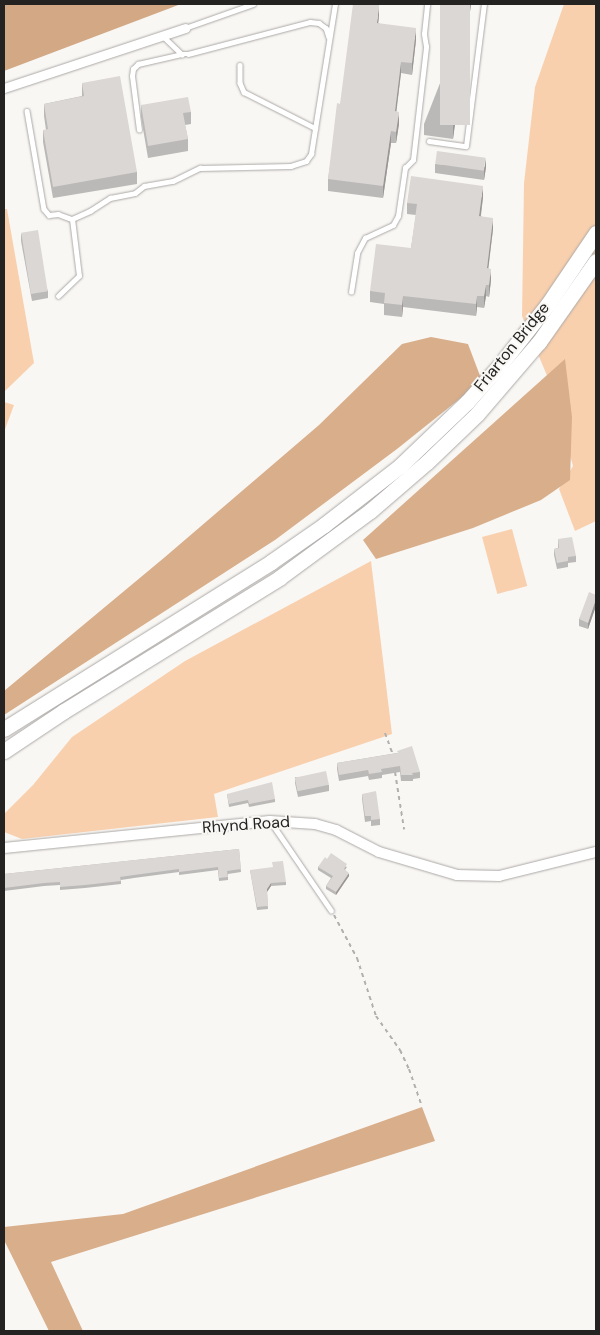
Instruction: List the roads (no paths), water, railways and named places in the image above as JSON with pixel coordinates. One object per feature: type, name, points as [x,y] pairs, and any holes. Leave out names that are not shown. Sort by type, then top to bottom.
[{"type":"highway","name":"Friarton Bridge","points":[[4,729],[271,562],[324,525],[416,451],[467,402],[522,338],[553,297],[596,233]]},
{"type":"highway","name":"Friarton Bridge","points":[[4,753],[22,739],[279,578],[343,532],[427,462],[477,414],[545,334],[596,262]]},
{"type":"street","points":[[4,88],[185,28]]},
{"type":"street","name":"Rhynd Road","points":[[4,848],[270,821],[315,824],[336,830],[379,852],[457,875],[499,876],[596,852]]},
{"type":"lane","points":[[185,28],[253,4]]},
{"type":"lane","points":[[27,111],[44,209],[50,215],[58,214],[72,220],[90,212],[110,198],[135,193],[144,186],[173,180],[200,168],[291,166],[306,161],[311,154],[335,4]]},
{"type":"lane","points":[[351,292],[357,253],[364,238],[393,225],[398,216],[405,168],[413,160],[426,48],[424,34],[427,4]]},
{"type":"lane","points":[[428,141],[466,146],[484,4]]},
{"type":"lane","points":[[139,130],[132,76],[133,70],[138,64],[310,22],[319,23],[326,28],[330,38]]},
{"type":"lane","points":[[162,35],[182,54]]},
{"type":"lane","points":[[240,65],[240,83],[244,92],[315,128]]},
{"type":"lane","points":[[404,176],[414,177]]},
{"type":"lane","points":[[58,296],[79,276],[72,220]]},
{"type":"lane","points":[[270,821],[331,910]]}]
